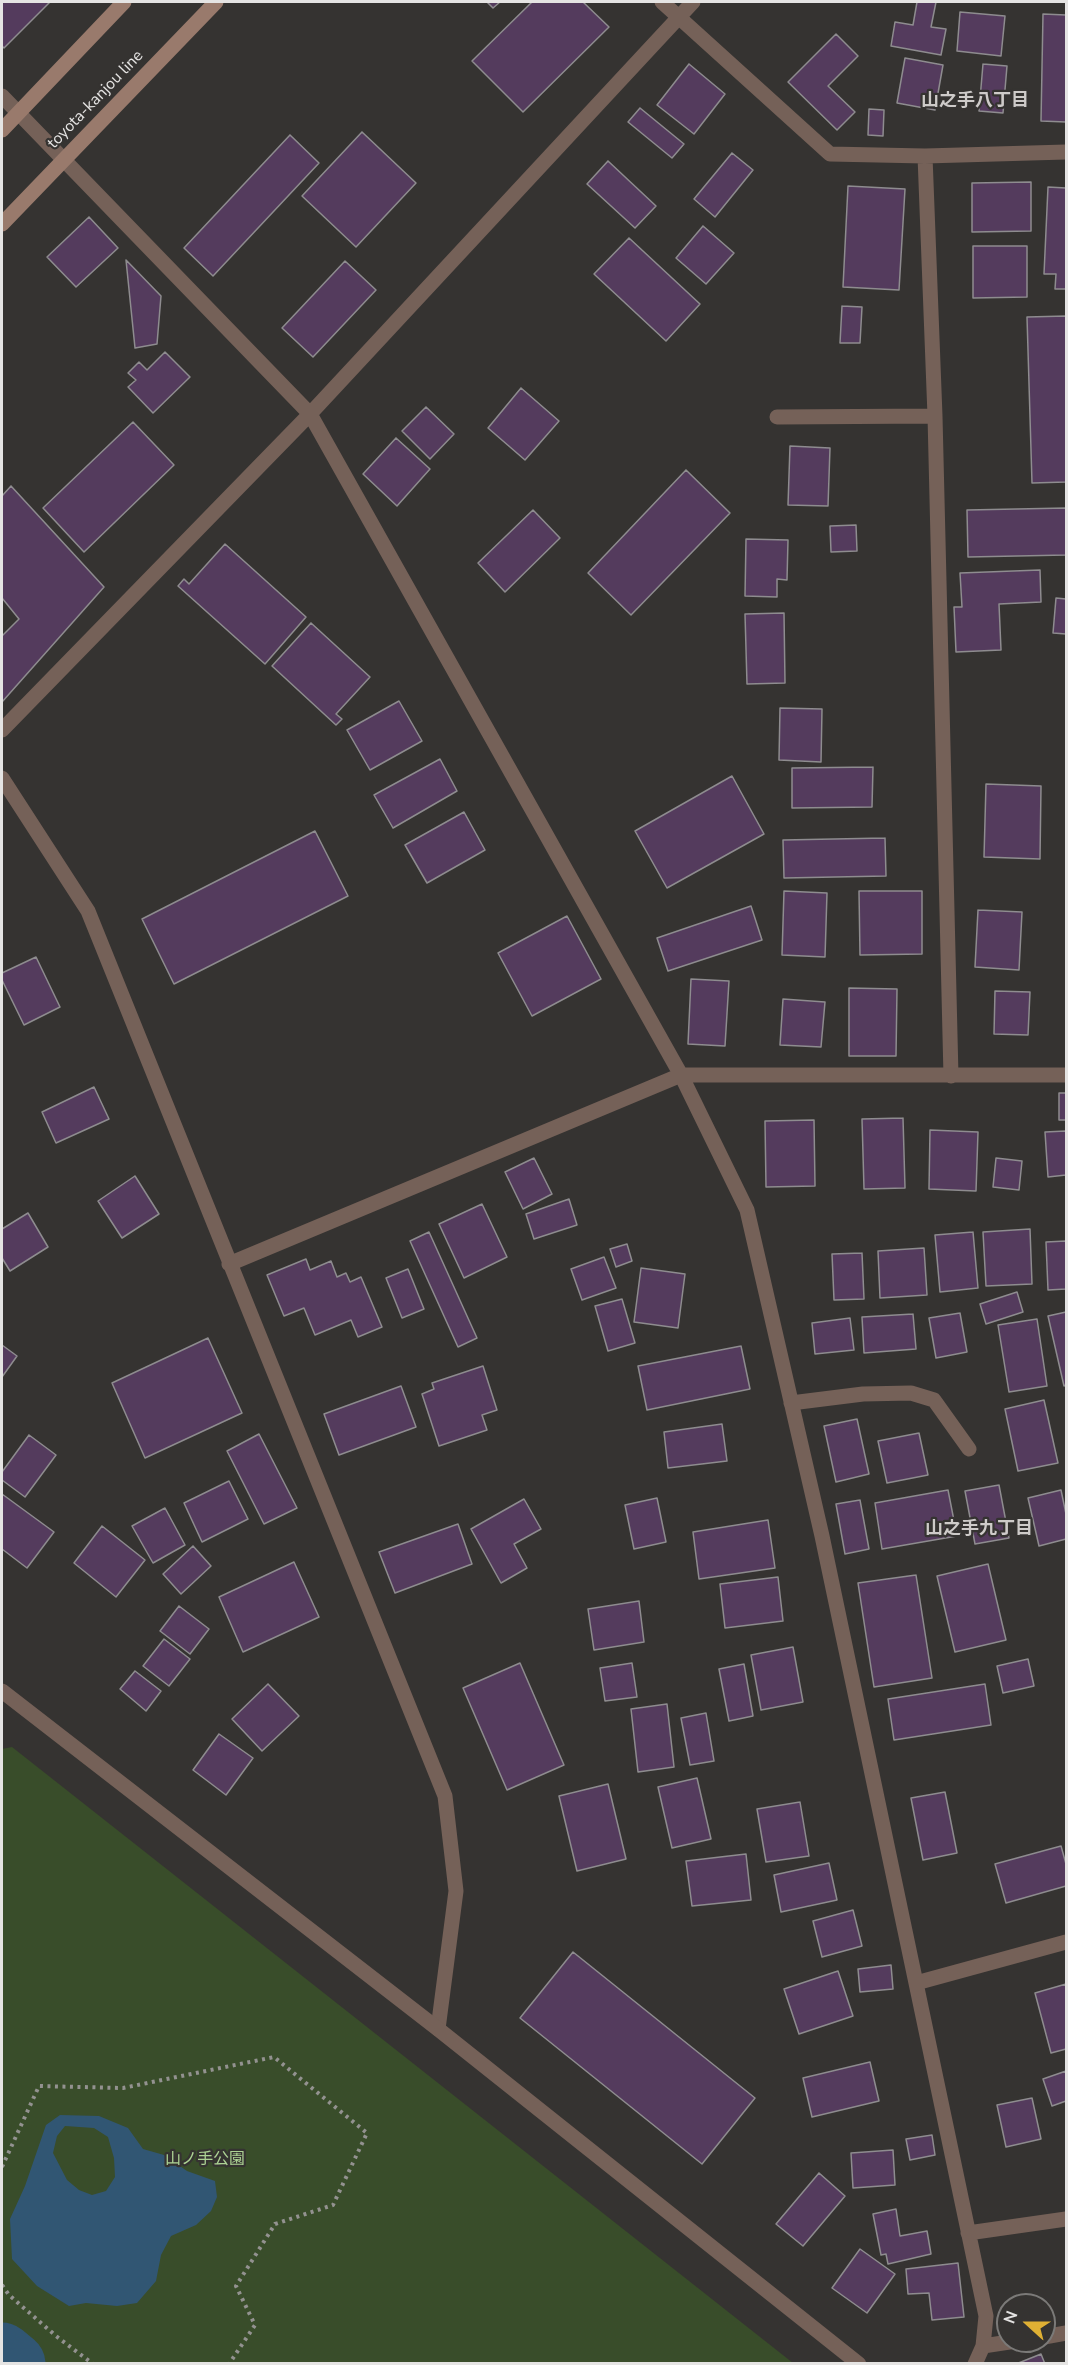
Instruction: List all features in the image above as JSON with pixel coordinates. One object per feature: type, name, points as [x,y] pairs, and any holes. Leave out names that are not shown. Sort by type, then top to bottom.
[{"type":"main road","points":[[2,130],[124,2]]},
{"type":"main road","name":"toyota-kanjou line","points":[[2,224],[216,2]]},
{"type":"street","points":[[662,2],[830,154],[926,156],[1066,152]]},
{"type":"street","points":[[2,730],[310,414],[693,2]]},
{"type":"street","points":[[2,96],[310,414],[681,1075],[747,1210],[822,1536],[986,2316],[983,2346],[975,2364]]},
{"type":"street","points":[[926,156],[935,416],[951,1076]]},
{"type":"street","points":[[777,417],[935,416]]},
{"type":"street","points":[[2,778],[88,911],[446,1796],[456,1891],[438,2030]]},
{"type":"street","points":[[229,1264],[681,1075],[1066,1075]]},
{"type":"street","points":[[791,1403],[863,1394],[911,1394],[934,1400],[969,1449]]},
{"type":"street","points":[[2,1690],[438,2030],[859,2364]]},
{"type":"street","points":[[916,1983],[1066,1941]]},
{"type":"street","points":[[968,2233],[1066,2219]]},
{"type":"street","points":[[983,2346],[996,2344]]},
{"type":"path","points":[[2,2167],[39,2086],[123,2088],[274,2057],[367,2133],[333,2205],[275,2224],[236,2286],[255,2325],[229,2364]]},
{"type":"path","points":[[2,2285],[9,2295],[93,2364]]},
{"type":"green space","name":"山ノ手公園","points":[[12,1747],[793,2363],[2,2363],[2,1749]]},
{"type":"water","points":[[60,2115],[99,2116],[128,2128],[143,2149],[164,2155],[187,2171],[215,2181],[217,2197],[211,2211],[196,2225],[171,2236],[161,2255],[156,2281],[137,2303],[117,2306],[86,2303],[69,2306],[37,2286],[12,2259],[10,2219],[25,2186],[46,2125]],"holes":[[[65,2126],[94,2128],[108,2137],[114,2158],[115,2177],[106,2191],[92,2195],[79,2190],[67,2180],[53,2153],[57,2136]]]},
{"type":"building","points":[[2,2],[50,2],[4,48],[2,46]]},
{"type":"building","points":[[487,2],[500,2],[493,8]]},
{"type":"building","points":[[532,2],[583,2],[609,27],[523,112],[472,61]]},
{"type":"building","points":[[917,2],[936,2],[931,27],[946,29],[941,55],[891,46],[895,22],[913,25]]},
{"type":"building","points":[[960,12],[1005,16],[1001,56],[957,51]]},
{"type":"building","points":[[1043,14],[1066,15],[1066,122],[1041,121]]},
{"type":"building","points":[[836,34],[858,56],[828,86],[855,112],[837,130],[788,82]]},
{"type":"building","points":[[905,58],[943,65],[935,110],[897,103]]},
{"type":"building","points":[[689,64],[725,94],[694,134],[657,105]]},
{"type":"building","points":[[983,64],[1007,66],[1003,113],[979,111]]},
{"type":"building","points":[[640,108],[684,144],[672,158],[628,122]]},
{"type":"building","points":[[869,109],[884,110],[883,136],[868,135]]},
{"type":"building","points":[[362,132],[416,183],[356,247],[302,196]]},
{"type":"building","points":[[290,135],[319,163],[213,276],[184,248]]},
{"type":"building","points":[[732,153],[753,170],[715,217],[694,199]]},
{"type":"building","points":[[608,161],[656,206],[635,228],[587,184]]},
{"type":"building","points":[[1031,182],[1031,231],[972,232],[972,183]]},
{"type":"building","points":[[848,186],[905,189],[899,290],[843,287]]},
{"type":"building","points":[[1048,187],[1066,188],[1066,289],[1055,289],[1056,274],[1044,274]]},
{"type":"building","points":[[89,217],[118,248],[76,287],[47,257]]},
{"type":"building","points":[[703,226],[734,253],[706,284],[676,258]]},
{"type":"building","points":[[629,238],[700,304],[666,341],[594,274]]},
{"type":"building","points":[[973,246],[1027,246],[1027,297],[973,298]]},
{"type":"building","points":[[126,260],[161,296],[157,344],[135,348]]},
{"type":"building","points":[[345,261],[376,290],[313,357],[282,328]]},
{"type":"building","points":[[842,306],[862,307],[860,343],[840,343]]},
{"type":"building","points":[[1066,316],[1066,482],[1032,483],[1027,317]]},
{"type":"building","points":[[165,352],[190,377],[153,413],[128,387],[136,380],[128,373],[139,362],[147,370]]},
{"type":"building","points":[[521,388],[559,421],[525,460],[488,428]]},
{"type":"building","points":[[426,407],[454,434],[430,459],[402,431]]},
{"type":"building","points":[[133,422],[174,465],[84,552],[43,508]]},
{"type":"building","points":[[396,438],[430,469],[397,506],[363,474]]},
{"type":"building","points":[[790,446],[830,448],[828,506],[788,505]]},
{"type":"building","points":[[686,470],[730,513],[631,615],[588,573]]},
{"type":"building","points":[[11,486],[104,587],[2,702],[2,636],[19,619],[2,598],[2,496]]},
{"type":"building","points":[[1066,508],[1066,555],[968,557],[967,510]]},
{"type":"building","points":[[533,510],[560,538],[505,592],[478,563]]},
{"type":"building","points":[[856,525],[857,551],[831,552],[830,526]]},
{"type":"building","points":[[746,539],[788,540],[787,580],[777,579],[777,597],[745,596]]},
{"type":"building","points":[[225,544],[306,617],[265,664],[178,586],[184,579],[189,584]]},
{"type":"building","points":[[1040,570],[1041,602],[999,604],[1001,650],[956,652],[954,607],[962,607],[960,573]]},
{"type":"building","points":[[1056,598],[1066,599],[1066,634],[1053,633]]},
{"type":"building","points":[[784,613],[785,683],[747,684],[745,614]]},
{"type":"building","points":[[311,623],[370,677],[336,714],[342,719],[336,725],[272,666]]},
{"type":"building","points":[[399,701],[422,741],[370,770],[347,730]]},
{"type":"building","points":[[780,708],[822,709],[821,762],[779,760]]},
{"type":"building","points":[[440,759],[457,791],[393,828],[374,795]]},
{"type":"building","points":[[873,767],[872,807],[792,808],[792,768]]},
{"type":"building","points":[[732,776],[764,834],[667,888],[635,831]]},
{"type":"building","points":[[986,784],[1041,786],[1040,859],[984,857]]},
{"type":"building","points":[[464,812],[485,850],[427,883],[405,845]]},
{"type":"building","points":[[315,831],[348,896],[174,984],[142,919]]},
{"type":"building","points":[[885,838],[886,876],[784,878],[783,840]]},
{"type":"building","points":[[784,891],[827,893],[825,957],[782,955]]},
{"type":"building","points":[[859,891],[922,891],[922,954],[860,955]]},
{"type":"building","points":[[751,906],[762,940],[668,971],[657,938]]},
{"type":"building","points":[[978,910],[1022,912],[1019,970],[975,967]]},
{"type":"building","points":[[567,916],[601,979],[532,1016],[498,953]]},
{"type":"building","points":[[36,957],[60,1007],[24,1025],[2,980],[2,973]]},
{"type":"building","points":[[691,979],[729,981],[725,1046],[688,1044]]},
{"type":"building","points":[[849,988],[897,989],[896,1056],[849,1056]]},
{"type":"building","points":[[995,991],[1030,992],[1028,1035],[994,1034]]},
{"type":"building","points":[[783,999],[825,1002],[821,1047],[780,1045]]},
{"type":"building","points":[[94,1087],[109,1119],[56,1143],[42,1112]]},
{"type":"building","points":[[1059,1093],[1066,1093],[1066,1120],[1059,1120]]},
{"type":"building","points":[[903,1118],[905,1188],[864,1189],[862,1119]]},
{"type":"building","points":[[814,1120],[815,1186],[766,1187],[765,1121]]},
{"type":"building","points":[[930,1130],[978,1132],[976,1191],[929,1189]]},
{"type":"building","points":[[1066,1131],[1066,1175],[1048,1177],[1045,1132]]},
{"type":"building","points":[[534,1158],[552,1194],[523,1209],[505,1172]]},
{"type":"building","points":[[996,1158],[1022,1161],[1019,1190],[993,1187]]},
{"type":"building","points":[[135,1176],[159,1214],[122,1238],[98,1201]]},
{"type":"building","points":[[569,1199],[577,1225],[534,1239],[526,1214]]},
{"type":"building","points":[[482,1204],[507,1257],[464,1278],[439,1224]]},
{"type":"building","points":[[28,1213],[48,1247],[10,1271],[2,1258],[2,1229]]},
{"type":"building","points":[[1030,1229],[1032,1284],[986,1286],[983,1232]]},
{"type":"building","points":[[429,1232],[477,1338],[458,1347],[410,1241]]},
{"type":"building","points":[[973,1232],[978,1288],[940,1292],[935,1235]]},
{"type":"building","points":[[1066,1241],[1066,1289],[1048,1290],[1046,1242]]},
{"type":"building","points":[[627,1244],[632,1261],[616,1267],[610,1249]]},
{"type":"building","points":[[924,1248],[927,1295],[880,1298],[878,1251]]},
{"type":"building","points":[[862,1253],[864,1299],[834,1300],[832,1254]]},
{"type":"building","points":[[604,1257],[616,1288],[582,1300],[571,1269]]},
{"type":"building","points":[[306,1259],[310,1270],[331,1261],[337,1277],[346,1273],[350,1282],[361,1277],[382,1327],[358,1337],[351,1320],[315,1335],[304,1308],[284,1316],[267,1275]]},
{"type":"building","points":[[641,1268],[685,1274],[678,1328],[634,1322]]},
{"type":"building","points":[[408,1269],[424,1309],[402,1318],[386,1278]]},
{"type":"building","points":[[1017,1292],[1023,1312],[986,1324],[980,1304]]},
{"type":"building","points":[[622,1299],[635,1343],[608,1351],[595,1306]]},
{"type":"building","points":[[1066,1312],[1066,1385],[1064,1386],[1048,1316]]},
{"type":"building","points":[[960,1313],[967,1352],[936,1358],[929,1318]]},
{"type":"building","points":[[913,1314],[916,1349],[864,1353],[862,1317]]},
{"type":"building","points":[[850,1318],[854,1350],[815,1354],[812,1323]]},
{"type":"building","points":[[1037,1319],[1047,1386],[1009,1392],[998,1325]]},
{"type":"building","points":[[208,1338],[242,1413],[145,1458],[112,1383]]},
{"type":"building","points":[[2,1345],[17,1356],[2,1377]]},
{"type":"building","points":[[741,1346],[750,1389],[647,1410],[638,1366]]},
{"type":"building","points":[[483,1366],[497,1410],[482,1415],[487,1430],[439,1446],[422,1394],[434,1389],[432,1383]]},
{"type":"building","points":[[401,1386],[416,1427],[339,1455],[324,1414]]},
{"type":"building","points":[[1044,1400],[1058,1463],[1018,1471],[1005,1409]]},
{"type":"building","points":[[857,1419],[869,1474],[836,1482],[824,1426]]},
{"type":"building","points":[[722,1424],[727,1461],[668,1468],[664,1432]]},
{"type":"building","points":[[919,1433],[928,1475],[887,1483],[878,1441]]},
{"type":"building","points":[[259,1434],[297,1508],[264,1524],[227,1451]]},
{"type":"building","points":[[29,1435],[56,1455],[25,1497],[2,1480],[2,1472]]},
{"type":"building","points":[[229,1481],[248,1519],[202,1542],[184,1503]]},
{"type":"building","points":[[999,1485],[1009,1538],[975,1544],[965,1491]]},
{"type":"building","points":[[948,1490],[957,1536],[882,1549],[875,1503]]},
{"type":"building","points":[[1061,1490],[1066,1514],[1066,1539],[1039,1546],[1028,1498]]},
{"type":"building","points":[[2,1494],[54,1532],[27,1568],[2,1549]]},
{"type":"building","points":[[657,1498],[666,1542],[634,1549],[625,1505]]},
{"type":"building","points":[[524,1499],[541,1529],[514,1544],[527,1568],[501,1583],[471,1529]]},
{"type":"building","points":[[860,1500],[869,1549],[845,1554],[836,1504]]},
{"type":"building","points":[[165,1508],[185,1545],[153,1563],[132,1526]]},
{"type":"building","points":[[768,1520],[775,1568],[699,1579],[693,1532]]},
{"type":"building","points":[[458,1524],[472,1564],[395,1593],[379,1552]]},
{"type":"building","points":[[102,1526],[145,1560],[116,1597],[74,1563]]},
{"type":"building","points":[[193,1546],[211,1566],[181,1594],[163,1574]]},
{"type":"building","points":[[294,1562],[319,1617],[243,1652],[219,1597]]},
{"type":"building","points":[[988,1564],[1006,1640],[955,1652],[937,1576]]},
{"type":"building","points":[[916,1575],[932,1678],[874,1687],[858,1583]]},
{"type":"building","points":[[778,1577],[783,1621],[725,1628],[720,1584]]},
{"type":"building","points":[[639,1601],[644,1642],[594,1650],[588,1609]]},
{"type":"building","points":[[179,1606],[209,1629],[190,1654],[160,1631]]},
{"type":"building","points":[[164,1639],[190,1659],[169,1686],[143,1666]]},
{"type":"building","points":[[793,1647],[803,1702],[761,1710],[751,1655]]},
{"type":"building","points":[[1028,1659],[1034,1686],[1003,1693],[997,1666]]},
{"type":"building","points":[[520,1663],[564,1765],[507,1790],[463,1688]]},
{"type":"building","points":[[632,1663],[637,1697],[605,1701],[600,1668]]},
{"type":"building","points":[[744,1664],[753,1716],[729,1721],[719,1669]]},
{"type":"building","points":[[135,1671],[161,1691],[146,1711],[120,1689]]},
{"type":"building","points":[[268,1684],[299,1716],[262,1751],[232,1719]]},
{"type":"building","points":[[985,1684],[991,1725],[894,1740],[888,1699]]},
{"type":"building","points":[[667,1704],[674,1767],[638,1772],[631,1709]]},
{"type":"building","points":[[706,1713],[714,1761],[690,1765],[681,1718]]},
{"type":"building","points":[[219,1734],[253,1758],[226,1795],[193,1770]]},
{"type":"building","points":[[697,1778],[711,1839],[672,1848],[658,1787]]},
{"type":"building","points":[[608,1784],[626,1859],[577,1871],[559,1796]]},
{"type":"building","points":[[945,1792],[957,1853],[923,1860],[911,1798]]},
{"type":"building","points":[[800,1802],[809,1856],[766,1862],[757,1809]]},
{"type":"building","points":[[1061,1846],[1066,1864],[1066,1886],[1006,1903],[995,1864]]},
{"type":"building","points":[[746,1854],[751,1900],[692,1906],[686,1861]]},
{"type":"building","points":[[829,1863],[837,1900],[781,1912],[774,1875]]},
{"type":"building","points":[[853,1910],[862,1946],[822,1957],[813,1921]]},
{"type":"building","points":[[573,1952],[755,2098],[702,2164],[520,2018]]},
{"type":"building","points":[[891,1965],[893,1989],[860,1992],[858,1969]]},
{"type":"building","points":[[838,1971],[853,2016],[799,2034],[784,1989]]},
{"type":"building","points":[[1066,1984],[1066,2049],[1051,2053],[1035,1993]]},
{"type":"building","points":[[870,2062],[879,2101],[812,2117],[803,2078]]},
{"type":"building","points":[[1066,2071],[1066,2101],[1052,2106],[1043,2079]]},
{"type":"building","points":[[1032,2098],[1041,2139],[1006,2147],[997,2105]]},
{"type":"building","points":[[932,2135],[935,2155],[910,2160],[906,2139]]},
{"type":"building","points":[[893,2150],[895,2185],[853,2188],[851,2153]]},
{"type":"building","points":[[819,2173],[845,2196],[803,2246],[776,2224]]},
{"type":"building","points":[[896,2209],[900,2236],[927,2231],[931,2254],[888,2264],[886,2254],[881,2255],[873,2214]]},
{"type":"building","points":[[860,2249],[895,2274],[867,2313],[832,2288]]},
{"type":"building","points":[[958,2263],[964,2317],[932,2320],[929,2293],[908,2294],[906,2269]]},
{"type":"building","points":[[1041,2354],[1045,2364],[1016,2364]]},
{"type":"waterway","points":[[2,2354],[14,2364]]},
{"type":"district","name":"山之手八丁目","points":[[975,102]]},
{"type":"district","name":"山之手九丁目","points":[[979,1530]]}]
